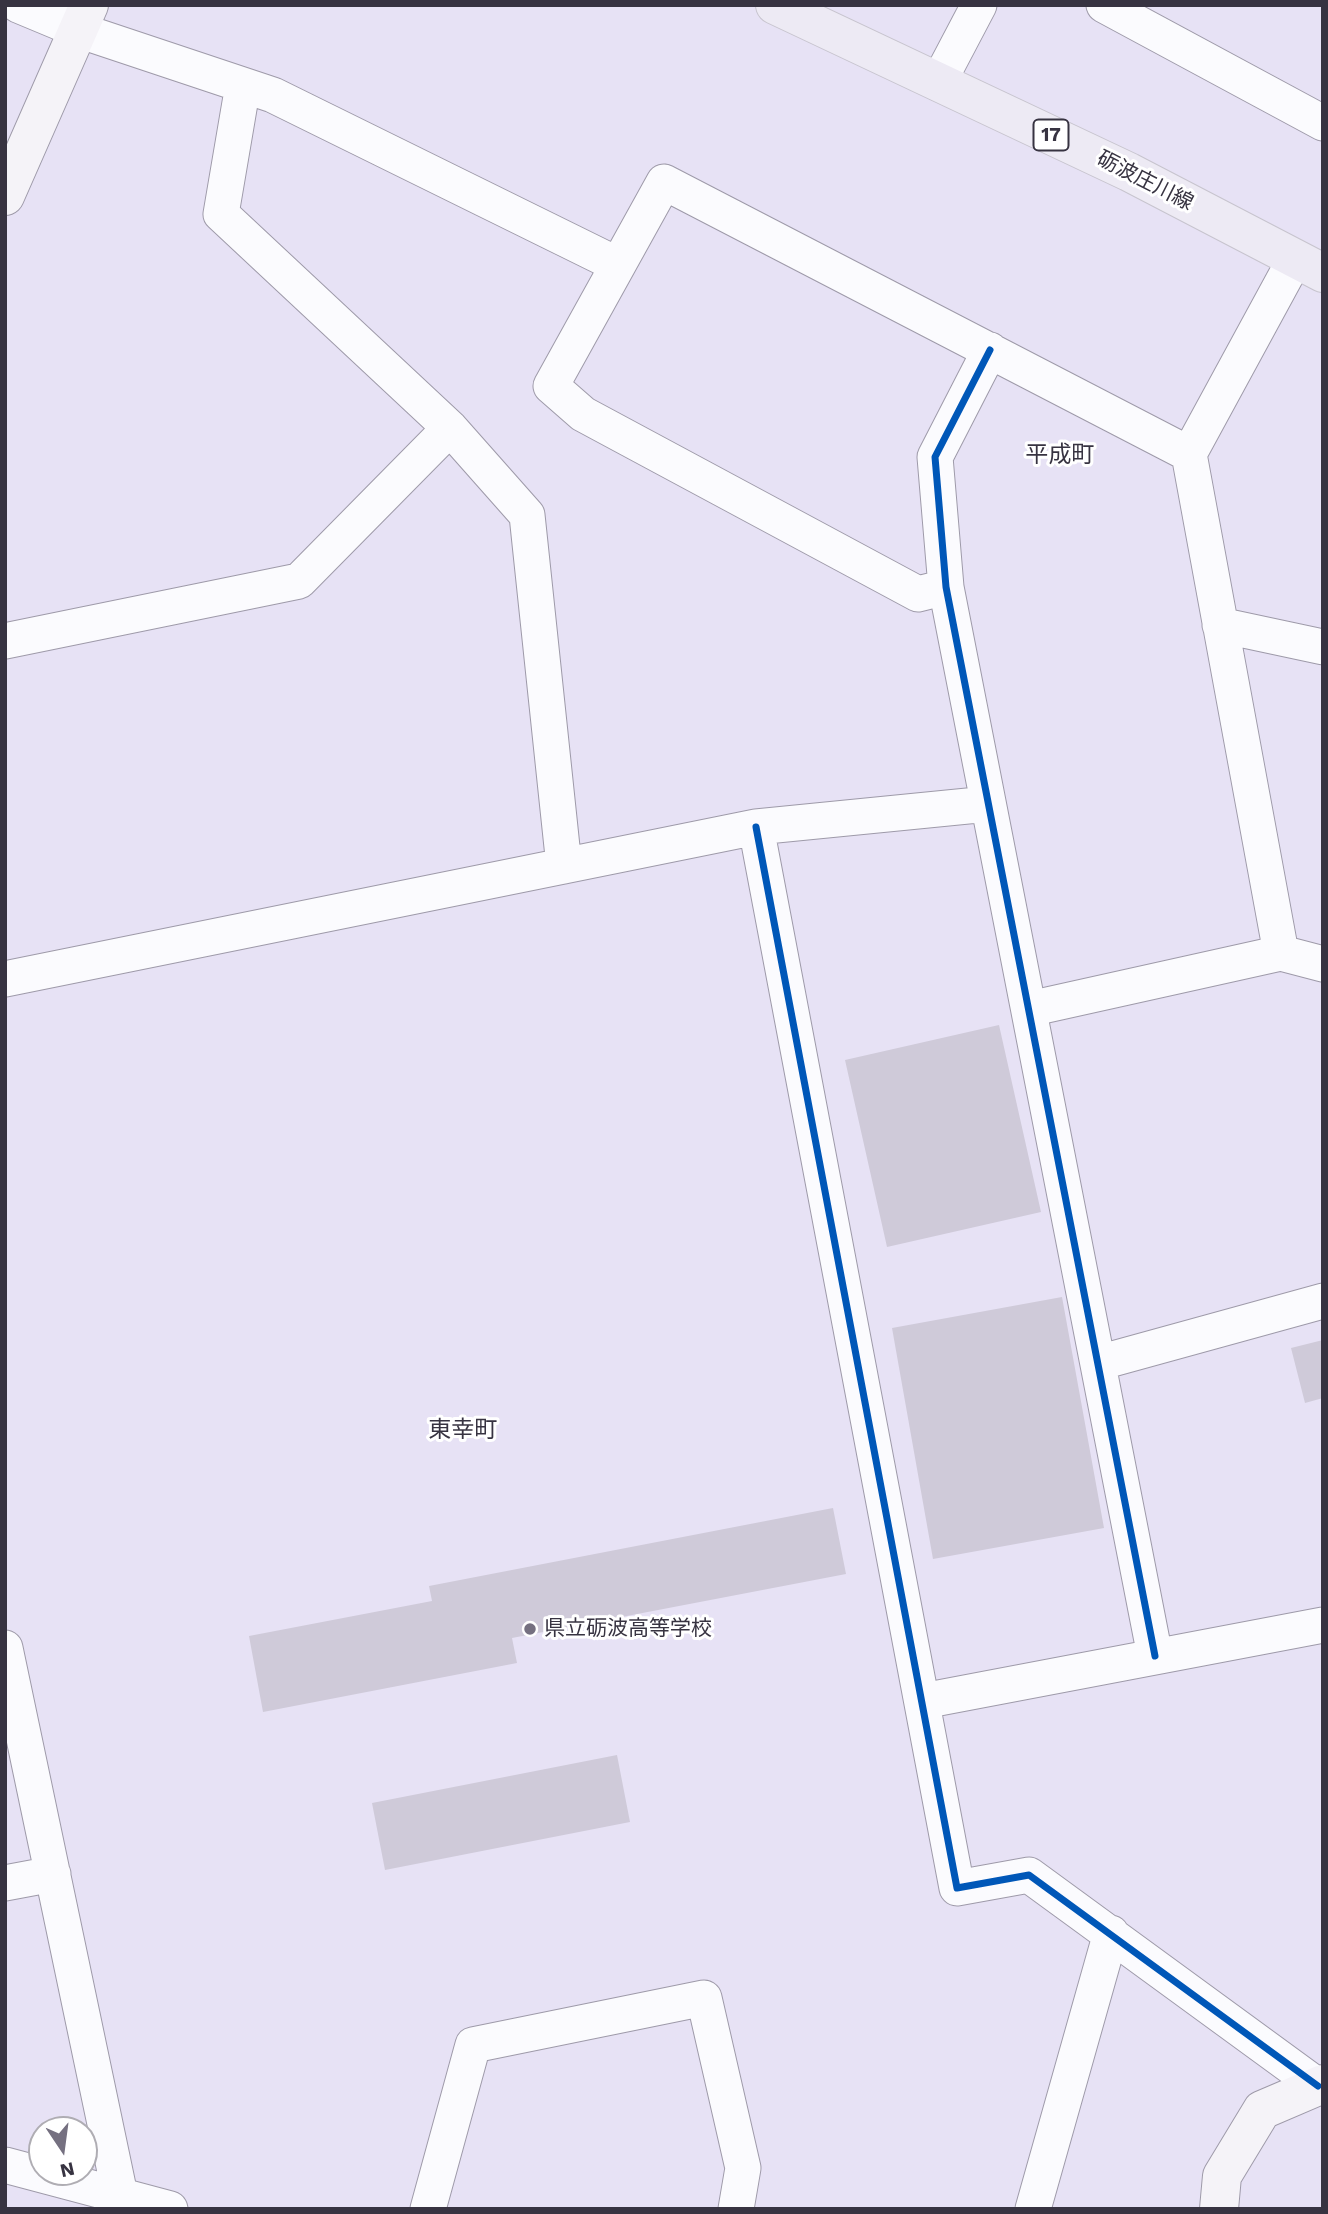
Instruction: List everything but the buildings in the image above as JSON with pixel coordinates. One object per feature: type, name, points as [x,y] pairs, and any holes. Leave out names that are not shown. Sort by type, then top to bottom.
[{"type":"main road","name":"砺波庄川線","points":[[775,5],[1129,172],[1309,266]]},
{"type":"street","points":[[18,5],[84,18],[243,85],[273,94],[618,265]]},
{"type":"street","points":[[939,83],[979,5]]},
{"type":"street","points":[[1104,5],[1323,123]]},
{"type":"street","points":[[5,197],[84,18]]},
{"type":"street","points":[[243,85],[221,214],[450,428],[527,515],[564,866]]},
{"type":"street","points":[[946,587],[918,594],[583,414],[551,386],[664,182],[1189,454]]},
{"type":"street","points":[[1281,953],[1189,454],[1309,266]]},
{"type":"street","points":[[990,351],[935,457],[946,587],[1155,1657]]},
{"type":"street","points":[[5,641],[299,581],[450,428]]},
{"type":"street","points":[[1220,625],[1323,647]]},
{"type":"street","points":[[5,979],[756,827],[988,804]]},
{"type":"street","points":[[756,827],[957,1888],[1029,1875],[1321,2085]]},
{"type":"street","points":[[1029,1009],[1281,953],[1323,964]]},
{"type":"street","points":[[1098,1363],[1323,1301]]},
{"type":"street","points":[[923,1701],[1323,1625]]},
{"type":"street","points":[[5,1648],[14,1737],[52,1874],[120,2195]]},
{"type":"street","points":[[5,1883],[52,1874]]},
{"type":"street","points":[[1033,2209],[1111,1933]]},
{"type":"street","points":[[428,2209],[473,2045],[704,1998],[743,2168],[736,2209]]},
{"type":"street","points":[[1219,2209],[1222,2176],[1262,2110],[1321,2085]]},
{"type":"street","points":[[5,2165],[170,2209]]},
{"type":"cycle path","points":[[990,350],[935,457],[946,587],[1155,1656]]},
{"type":"cycle path","points":[[756,827],[957,1888],[1029,1875],[1318,2086]]},
{"type":"place","name":"県立砺波高等学校","points":[[530,1629]]},
{"type":"district","name":"平成町","points":[[1060,455]]},
{"type":"district","name":"東幸町","points":[[463,1430]]}]
